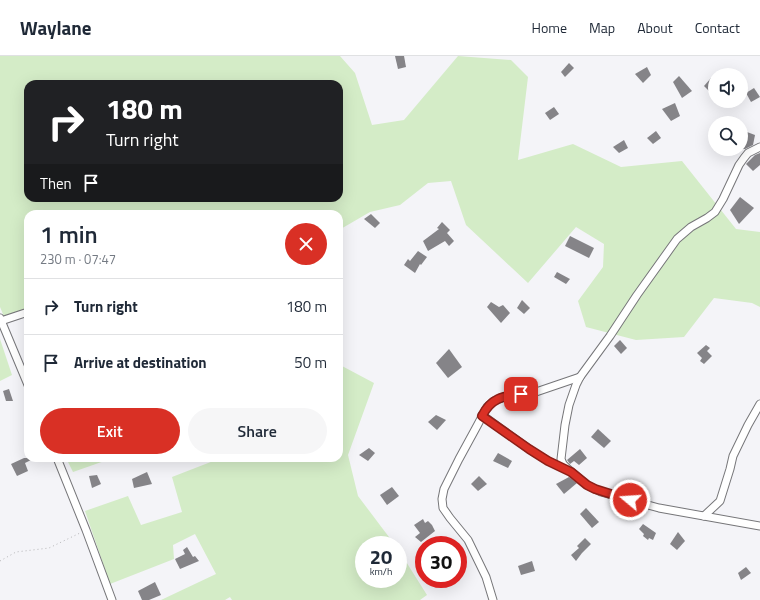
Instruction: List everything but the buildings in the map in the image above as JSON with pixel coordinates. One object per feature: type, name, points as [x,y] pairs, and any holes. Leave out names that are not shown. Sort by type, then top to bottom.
[{"type":"street","points":[[760,147],[748,153],[739,165],[723,199],[715,212],[691,227],[677,239],[580,377],[569,405],[561,459],[563,464],[571,472],[587,485],[601,492],[659,508],[760,526]]},
{"type":"street","points":[[24,313],[1,320],[24,375]]},
{"type":"street","points":[[493,600],[486,577],[468,540],[443,508],[442,499],[444,489],[487,407],[494,401],[506,396],[536,392],[580,377]]},
{"type":"street","points":[[704,516],[720,501],[733,456],[760,404]]},
{"type":"street","points":[[482,416],[548,461],[571,472]]},
{"type":"street","points":[[59,462],[112,600]]},
{"type":"path","points":[[0,561],[16,552],[49,548],[86,530]]},
{"type":"green space","points":[[0,56],[340,56],[355,73],[372,125],[404,120],[458,56],[511,60],[528,77],[518,160],[573,144],[621,167],[682,161],[736,229],[760,232],[760,307],[752,303],[714,298],[684,337],[636,340],[586,327],[578,301],[603,267],[604,244],[576,227],[528,283],[466,225],[451,181],[428,183],[400,205],[370,212],[343,228],[343,210],[24,210],[24,313],[5,319],[0,307]]},
{"type":"green space","points":[[0,339],[12,375],[0,381]]},
{"type":"green space","points":[[343,367],[374,383],[348,455],[358,496],[388,536],[355,536],[355,588],[407,588],[407,563],[415,576],[415,588],[423,588],[427,595],[420,600],[232,600],[230,597],[225,600],[161,600],[216,574],[195,534],[173,545],[174,559],[110,584],[85,511],[128,496],[141,525],[182,512],[172,477],[211,462],[343,462]]},
{"type":"green space","points":[[68,462],[102,462],[73,472]]},
{"type":"route","points":[[521,394],[506,396],[494,401],[487,407],[482,416],[548,461],[571,472],[587,485],[601,492],[630,500]]}]
